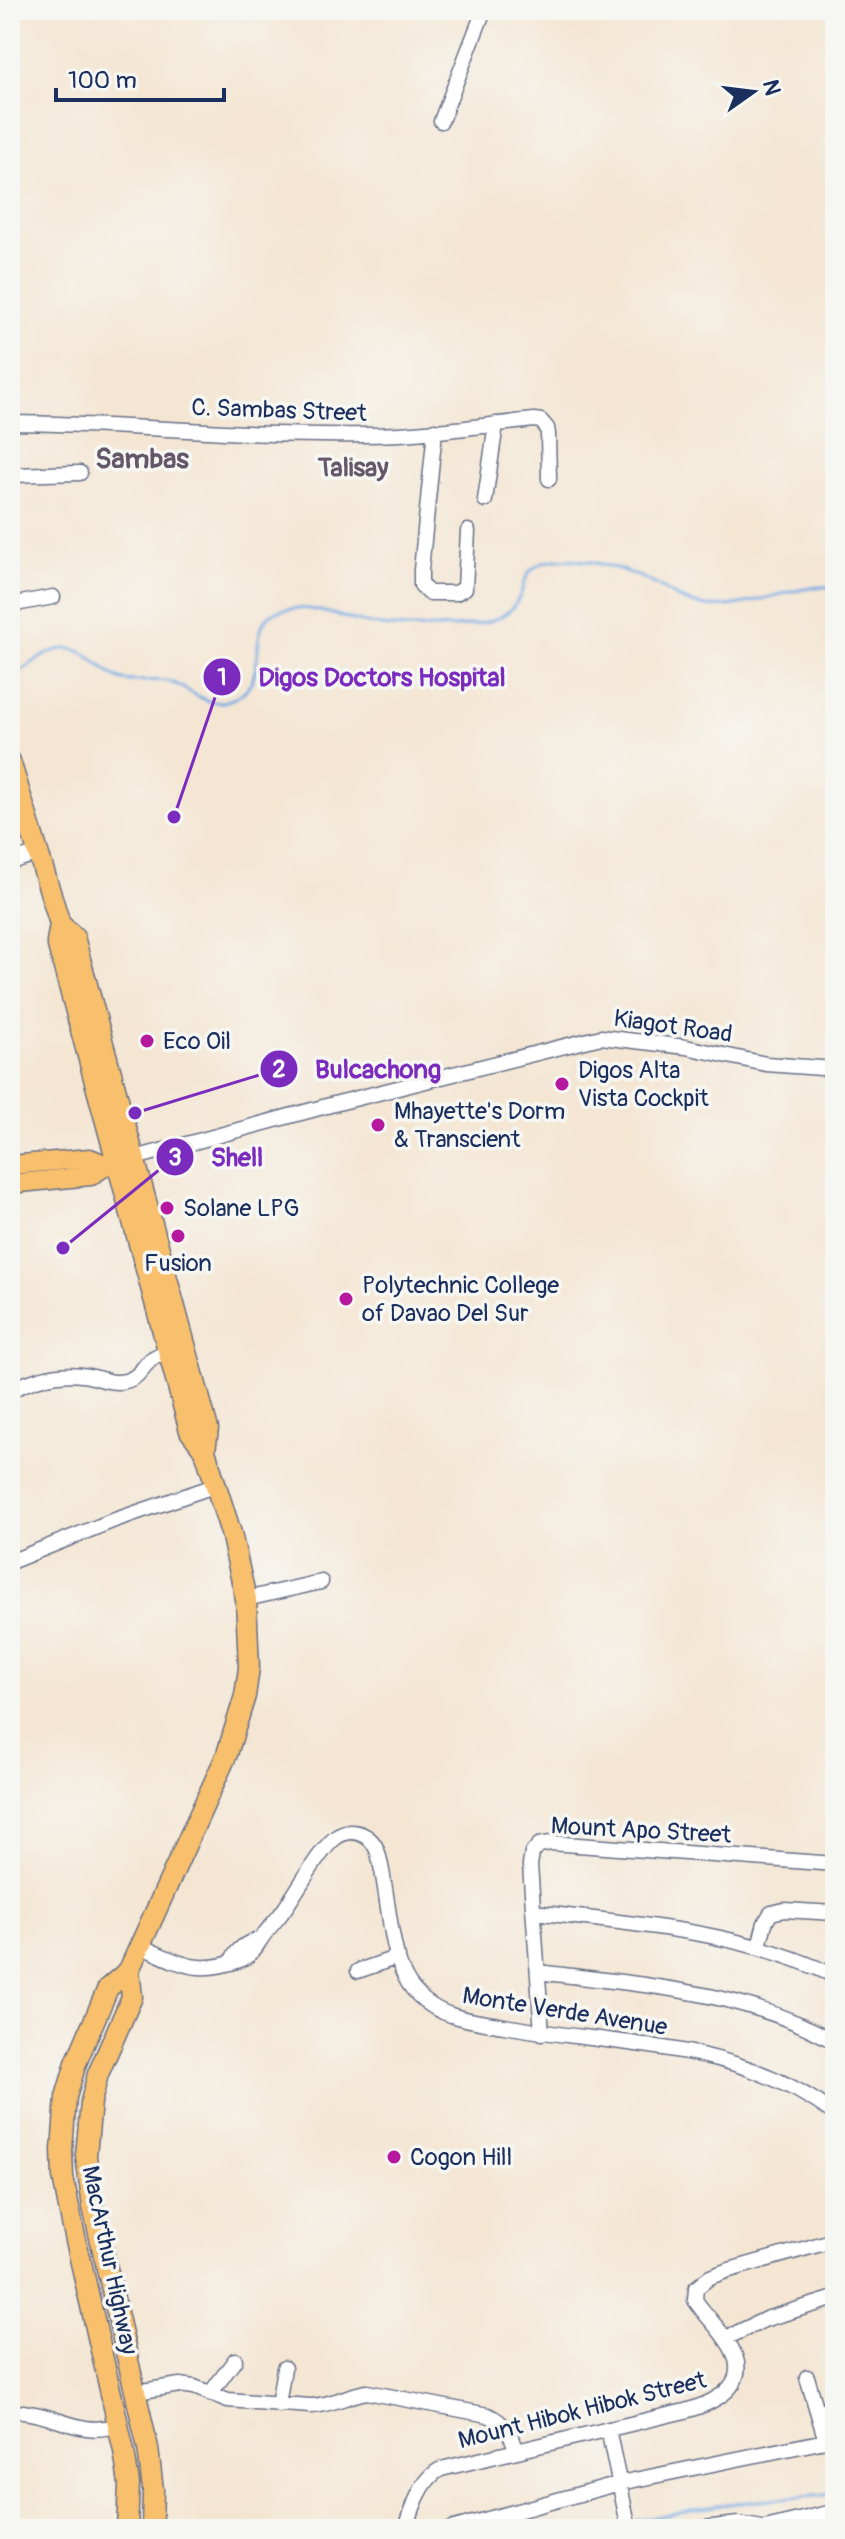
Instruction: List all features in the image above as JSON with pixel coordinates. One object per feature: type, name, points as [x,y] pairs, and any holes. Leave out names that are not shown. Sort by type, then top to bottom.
[{"type":"highway","name":"MacArthur Highway","points":[[10,761],[60,924],[57,942],[120,1162],[176,1350],[208,1429],[205,1451],[231,1533],[246,1599],[249,1668],[239,1720],[227,1754],[129,1970],[108,1988],[93,2022],[76,2063],[66,2097],[62,2127],[63,2177],[119,2425],[129,2484],[127,2529]]},
{"type":"highway","name":"MacArthur Highway","points":[[129,1970],[132,1997],[98,2074],[91,2102],[86,2156],[93,2207],[151,2465],[152,2529]]},
{"type":"main road","points":[[10,1165],[90,1158],[120,1162]]},
{"type":"main road","points":[[10,1184],[91,1176],[120,1162]]},
{"type":"street","points":[[441,121],[484,10]]},
{"type":"street","name":"C. Sambas Street","points":[[10,423],[367,435],[534,420],[545,424],[548,434],[549,479]]},
{"type":"street","points":[[485,500],[496,424]]},
{"type":"street","points":[[435,430],[421,559],[421,585],[429,593],[456,593],[465,588],[468,531]]},
{"type":"street","points":[[10,475],[80,473]]},
{"type":"street","points":[[10,605],[53,597]]},
{"type":"street","points":[[10,862],[39,853]]},
{"type":"street","name":"Kiagot Road","points":[[120,1162],[601,1037],[686,1047],[766,1064],[835,1069]]},
{"type":"street","points":[[10,1391],[32,1380],[57,1375],[127,1381],[155,1356],[176,1350]]},
{"type":"street","points":[[10,1562],[112,1521],[217,1485]]},
{"type":"street","points":[[246,1599],[321,1582]]},
{"type":"street","name":"Monte Verde Avenue","points":[[140,1946],[194,1969],[241,1960],[256,1949],[329,1845],[340,1835],[359,1833],[371,1840],[378,1853],[405,1979],[430,2005],[461,2018],[542,2033],[665,2049],[729,2062],[775,2078],[811,2096],[835,2114]]},
{"type":"street","name":"Mount Apo Street","points":[[542,2033],[530,1858],[535,1848],[544,1844],[835,1864]]},
{"type":"street","points":[[759,1946],[767,1917],[775,1911],[835,1913]]},
{"type":"street","points":[[534,1912],[686,1930],[759,1946],[835,1976]]},
{"type":"street","points":[[358,1971],[398,1957]]},
{"type":"street","points":[[538,1972],[724,1998],[767,2011],[835,2042]]},
{"type":"street","name":"Mount Hibok Hibok Street","points":[[406,2529],[422,2489],[434,2472],[705,2406],[719,2398],[729,2390],[736,2377],[737,2362],[726,2338],[695,2300],[696,2288],[702,2281],[726,2271],[835,2240]]},
{"type":"street","points":[[726,2338],[766,2319],[835,2298]]},
{"type":"street","points":[[210,2394],[235,2360]]},
{"type":"street","points":[[278,2405],[284,2368]]},
{"type":"street","points":[[451,2529],[620,2483],[831,2440],[807,2377]]},
{"type":"street","points":[[136,2392],[180,2385],[228,2400],[322,2406],[367,2392],[488,2415],[498,2419],[507,2429],[517,2451]]},
{"type":"street","points":[[23,2412],[53,2418],[81,2429],[105,2429],[119,2425]]},
{"type":"street","points":[[608,2429],[629,2529]]},
{"type":"street","points":[[696,2529],[739,2524],[761,2528],[832,2512]]},
{"type":"waterway","points":[[10,678],[55,651],[75,650],[120,679],[167,681],[204,699],[223,702],[241,694],[251,683],[262,627],[269,616],[282,610],[316,610],[371,624],[402,628],[477,624],[499,617],[511,609],[532,569],[550,561],[576,560],[619,569],[699,605],[733,605],[801,590],[835,587]]},
{"type":"waterway","points":[[635,2521],[716,2505],[835,2494]]},
{"type":"waterway","points":[[604,2529],[621,2524]]},
{"type":"place","name":"Digos Doctors Hospital","points":[[174,817]]},
{"type":"place","name":"Eco Oil","points":[[147,1041]]},
{"type":"place","name":"Digos Alta Vista Cockpit","points":[[562,1084]]},
{"type":"place","name":"Bulcachong","points":[[135,1113]]},
{"type":"place","name":"Mhayette's Dorm & Transcient","points":[[378,1125]]},
{"type":"place","name":"Solane LPG","points":[[167,1208]]},
{"type":"place","name":"Fusion","points":[[178,1236]]},
{"type":"place","name":"Shell","points":[[63,1248]]},
{"type":"place","name":"Polytechnic College of Davao Del Sur","points":[[346,1299]]},
{"type":"place","name":"Cogon Hill","points":[[394,2157]]},
{"type":"district","name":"Sambas","points":[[142,458]]},
{"type":"district","name":"Talisay","points":[[353,467]]}]
